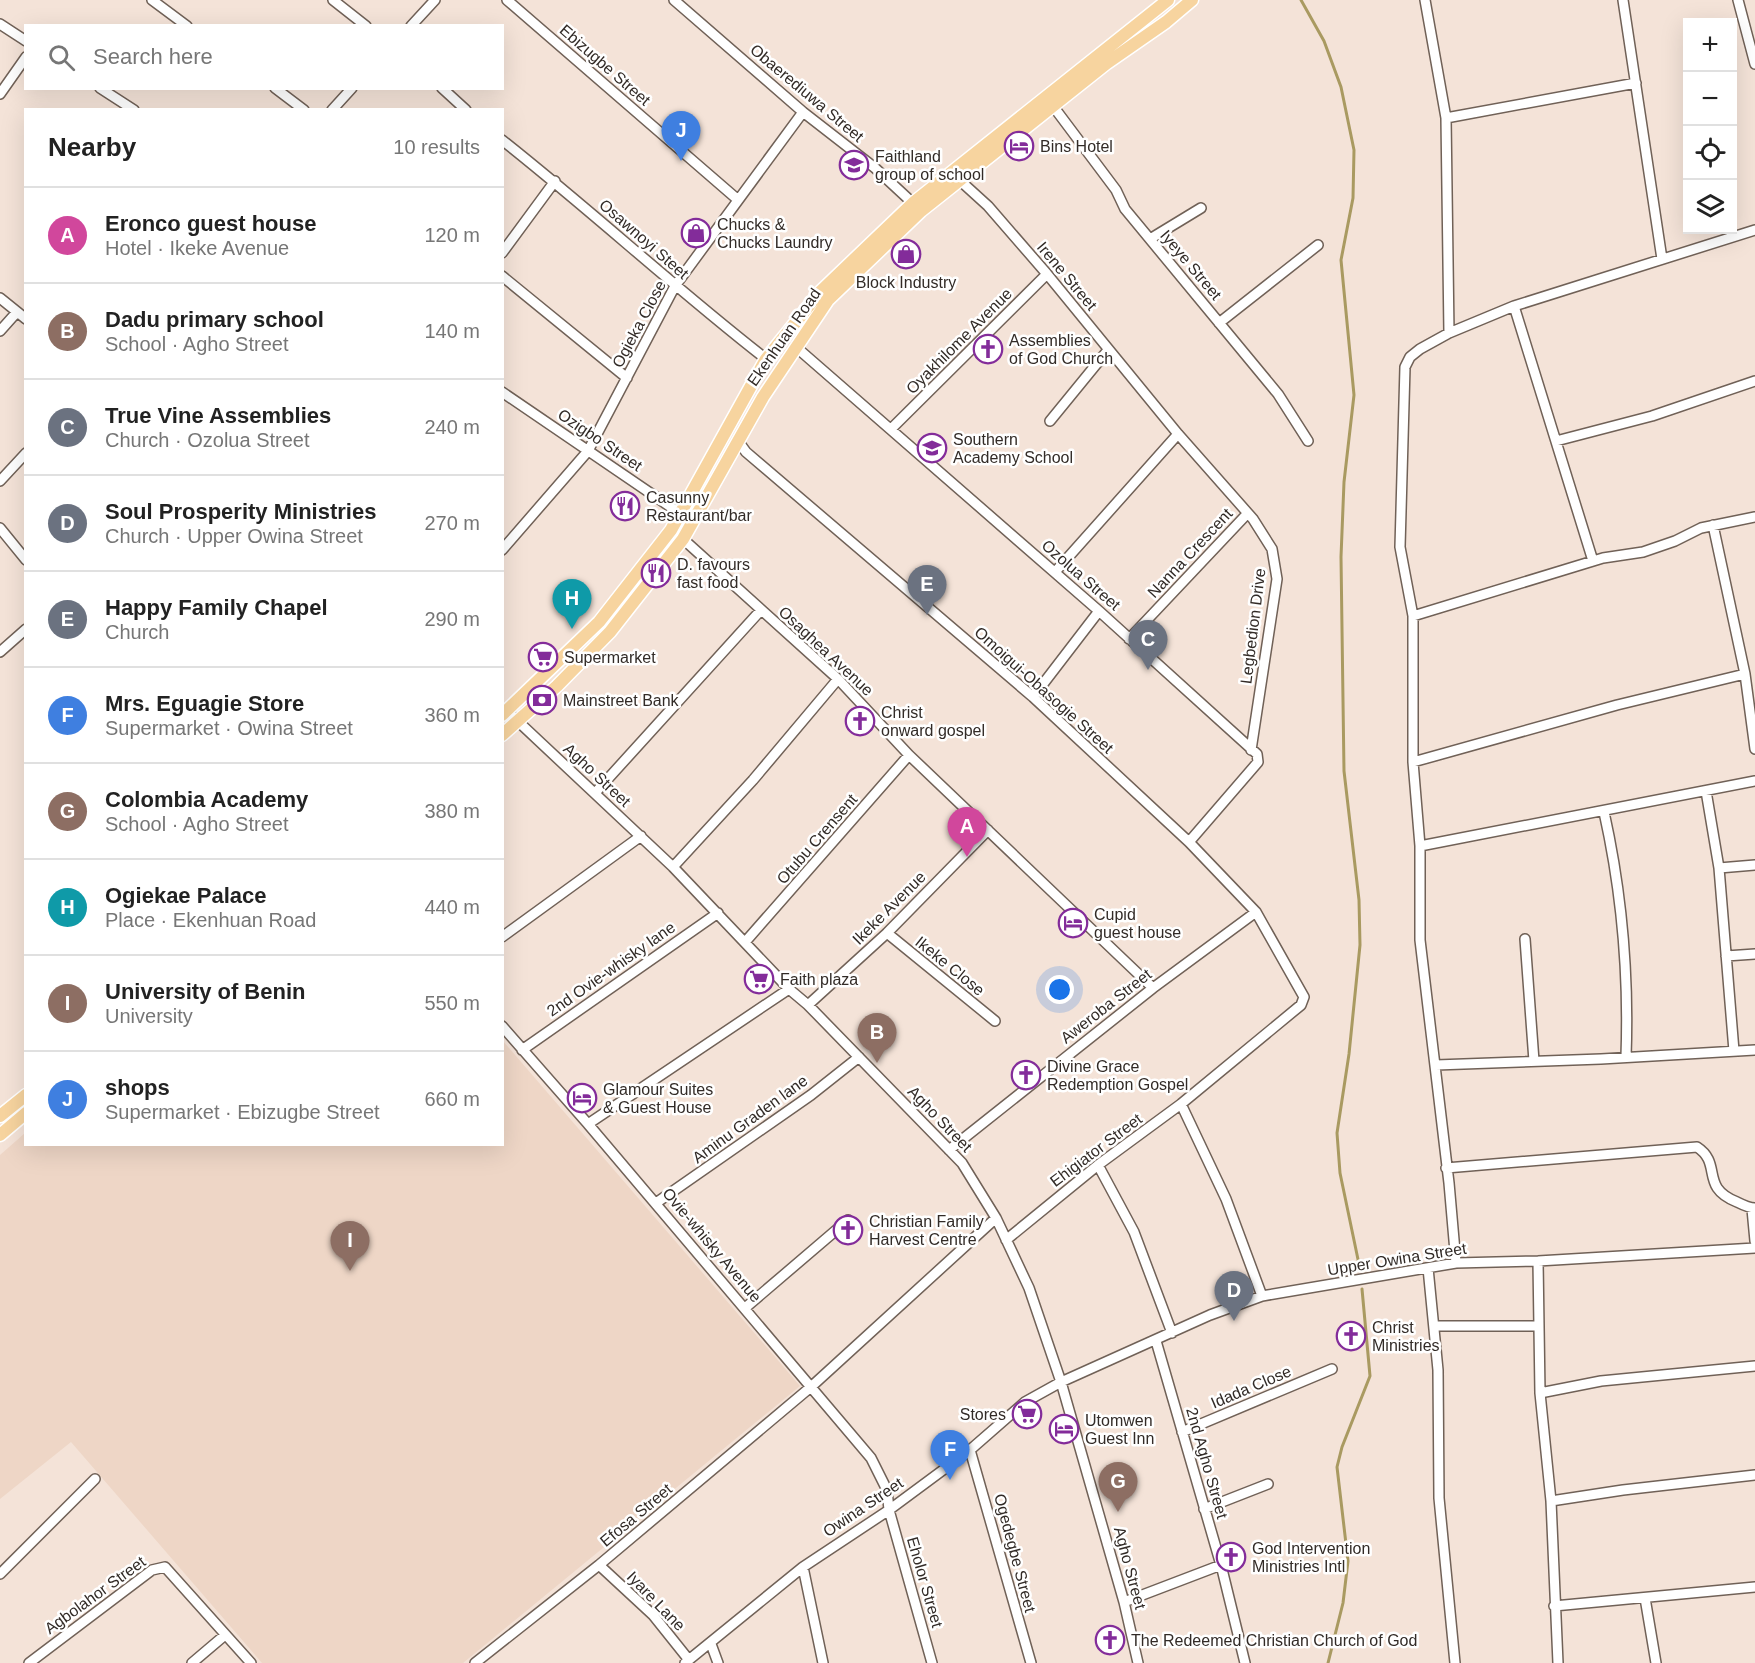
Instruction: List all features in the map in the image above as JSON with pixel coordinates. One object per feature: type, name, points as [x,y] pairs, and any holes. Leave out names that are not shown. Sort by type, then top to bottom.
[{"type":"main road","name":"Ekenhuan Road","points":[[505,713],[599,622],[681,513],[766,359],[821,291],[1154,5],[1168,0]]},
{"type":"main road","name":"Ekenhuan Road","points":[[955,176],[1053,106],[1192,0]]},
{"type":"main road","name":"Ekenhuan Road","points":[[504,733],[610,632],[683,539],[780,369],[828,300],[917,207]]},
{"type":"main road","points":[[0,1116],[24,1097]]},
{"type":"main road","points":[[0,1135],[24,1115]]},
{"type":"street","points":[[152,0],[184,24]]},
{"type":"street","points":[[333,0],[363,24]]},
{"type":"street","points":[[413,24],[435,0]]},
{"type":"street","name":"Ebizugbe Street","points":[[507,0],[737,199]]},
{"type":"street","name":"Obaerediuwa Street","points":[[674,0],[803,112],[875,168],[917,207]]},
{"type":"street","points":[[1425,0],[1446,118],[1449,333]]},
{"type":"street","points":[[1623,0],[1662,259]]},
{"type":"street","points":[[1738,0],[1755,64]]},
{"type":"street","points":[[0,24],[24,40]]},
{"type":"street","points":[[0,94],[24,60]]},
{"type":"street","points":[[1446,118],[1636,83]]},
{"type":"street","points":[[103,90],[131,108]]},
{"type":"street","points":[[278,90],[301,108]]},
{"type":"street","points":[[334,108],[350,90]]},
{"type":"street","points":[[444,90],[464,108]]},
{"type":"street","name":"Iyeye Street","points":[[1053,106],[1116,190],[1125,209],[1278,394],[1308,441]]},
{"type":"street","name":"Ogieka Close","points":[[504,548],[588,451],[675,286],[803,112]]},
{"type":"street","name":"Osawnoyi Steet","points":[[504,142],[555,182],[675,286],[766,359]]},
{"type":"street","name":"Irene Street","points":[[955,176],[988,206],[1047,274],[1247,514]]},
{"type":"street","points":[[504,250],[555,182]]},
{"type":"street","points":[[1150,239],[1201,208]]},
{"type":"street","points":[[1456,1263],[1436,1065],[1420,940],[1420,846],[1413,762],[1413,615],[1400,548],[1406,367],[1410,357],[1420,349],[1449,333],[1515,306],[1755,230]]},
{"type":"street","points":[[1219,323],[1318,245]]},
{"type":"street","name":"Oyakhilome Avenue","points":[[891,429],[1047,274]]},
{"type":"street","points":[[504,278],[627,378]]},
{"type":"street","points":[[0,298],[24,317]]},
{"type":"street","points":[[1515,306],[1593,561]]},
{"type":"street","points":[[0,332],[17,312]]},
{"type":"street","name":"Ozolua Street","points":[[796,347],[1100,611],[1251,750]]},
{"type":"street","points":[[1050,421],[1108,350]]},
{"type":"street","points":[[1556,441],[1652,416],[1755,381]]},
{"type":"street","name":"Ozigbo Street","points":[[504,393],[681,513]]},
{"type":"street","points":[[1055,572],[1178,434]]},
{"type":"street","name":"Omoigui-Obasogie Street","points":[[738,441],[746,452],[1033,697],[1190,842],[1256,912],[1301,987]]},
{"type":"street","points":[[0,481],[24,455]]},
{"type":"street","name":"Nanna Crescent","points":[[1129,639],[1247,514]]},
{"type":"street","name":"Legbedion Drive","points":[[1247,514],[1272,549],[1277,568],[1251,750]]},
{"type":"street","points":[[1413,615],[1593,561],[1643,552],[1713,525],[1755,517]]},
{"type":"street","points":[[1713,525],[1745,674],[1755,749]]},
{"type":"street","points":[[0,528],[24,558]]},
{"type":"street","name":"Osaghea Avenue","points":[[683,539],[838,679],[909,755],[1153,988]]},
{"type":"street","points":[[595,793],[761,610]]},
{"type":"street","points":[[1033,697],[1100,611]]},
{"type":"street","points":[[0,652],[24,631]]},
{"type":"street","points":[[1413,762],[1617,705],[1745,674]]},
{"type":"street","points":[[673,867],[753,780],[838,679]]},
{"type":"street","name":"Agho Street","points":[[505,713],[595,793],[673,867],[746,941],[789,989],[808,1005],[962,1163],[996,1218],[1029,1288],[1061,1382],[1124,1602],[1138,1663]]},
{"type":"street","points":[[1190,842],[1258,762],[1257,754],[1251,750]]},
{"type":"street","name":"Otubu Crensent","points":[[746,941],[909,755]]},
{"type":"street","points":[[1420,846],[1755,781]]},
{"type":"street","points":[[1706,791],[1719,868],[1734,1051]]},
{"type":"street","points":[[1604,812],[1615,863],[1624,936],[1628,1003],[1626,1057]]},
{"type":"street","name":"Ikeke Avenue","points":[[808,1005],[886,933],[988,830]]},
{"type":"street","points":[[504,936],[641,836]]},
{"type":"street","points":[[1719,868],[1755,865]]},
{"type":"street","name":"2nd Ovie-whisky lane","points":[[522,1050],[718,912]]},
{"type":"street","name":"Aweroba Street","points":[[949,1150],[1153,988],[1256,912]]},
{"type":"street","name":"Ikeke Close","points":[[886,933],[996,1021]]},
{"type":"street","points":[[1525,939],[1534,1061]]},
{"type":"street","points":[[1726,956],[1755,954]]},
{"type":"street","name":"Ehigiator Street","points":[[1006,1240],[1098,1165],[1181,1104],[1301,1005],[1304,997],[1301,987]]},
{"type":"street","points":[[588,1124],[789,989]]},
{"type":"street","name":"Ovie-whisky Avenue","points":[[504,1028],[656,1203],[871,1458],[887,1490],[889,1510]]},
{"type":"street","points":[[1436,1065],[1755,1050]]},
{"type":"street","name":"Aminu Graden lane","points":[[656,1203],[811,1095],[859,1057]]},
{"type":"street","points":[[1181,1104],[1226,1199],[1262,1296]]},
{"type":"street","points":[[1446,1168],[1697,1146],[1705,1152],[1709,1160],[1714,1186],[1720,1194],[1754,1208],[1755,1241]]},
{"type":"street","points":[[1098,1165],[1134,1232],[1172,1333]]},
{"type":"street","name":"Efosa Street","points":[[475,1663],[599,1566],[812,1386],[996,1218]]},
{"type":"street","points":[[745,1308],[848,1220]]},
{"type":"street","name":"Upper Owina Street","points":[[1061,1382],[1210,1315],[1262,1296],[1456,1263],[1538,1261],[1755,1248]]},
{"type":"street","points":[[1538,1261],[1540,1393],[1551,1501],[1558,1663]]},
{"type":"street","points":[[1428,1268],[1439,1420],[1439,1498],[1455,1663]]},
{"type":"street","points":[[1434,1326],[1539,1326]]},
{"type":"street","name":"2nd Agho Street","points":[[1156,1341],[1221,1565],[1245,1663]]},
{"type":"street","points":[[1540,1393],[1601,1381],[1755,1366]]},
{"type":"street","name":"Idada Close","points":[[1182,1432],[1332,1370]]},
{"type":"street","name":"Owina Street","points":[[687,1662],[803,1567],[889,1510],[970,1450],[1025,1402],[1061,1382]]},
{"type":"street","name":"Ogedegbe Street","points":[[970,1450],[1031,1663]]},
{"type":"street","points":[[1551,1501],[1623,1490],[1755,1475]]},
{"type":"street","points":[[0,1574],[95,1479]]},
{"type":"street","points":[[1204,1509],[1268,1484]]},
{"type":"street","name":"Eholor Street","points":[[889,1510],[932,1663]]},
{"type":"street","points":[[1124,1602],[1221,1565]]},
{"type":"street","name":"Agbolahor Street","points":[[28,1663],[152,1570],[161,1566],[165,1567],[225,1635]]},
{"type":"street","name":"Iyare Lane","points":[[599,1566],[653,1615],[687,1662]]},
{"type":"street","points":[[803,1567],[823,1663]]},
{"type":"street","points":[[1554,1606],[1755,1587]]},
{"type":"street","points":[[1645,1599],[1656,1663]]},
{"type":"street","points":[[192,1663],[225,1635],[251,1663]]},
{"type":"street","points":[[711,1644],[718,1663]]},
{"type":"shaded area","points":[[504,1042],[800,1386],[463,1663],[262,1663],[71,1442],[0,1499],[0,1155],[24,1134],[24,1146],[504,1146]]},
{"type":"waterway","points":[[1301,0],[1324,41],[1341,87],[1354,150],[1353,198],[1341,260],[1354,395],[1344,482],[1341,557],[1344,771],[1359,900],[1360,945],[1349,1054],[1337,1133],[1340,1173],[1360,1269]]},
{"type":"waterway","points":[[1328,1663],[1343,1603],[1348,1561],[1337,1467],[1342,1447],[1370,1376],[1362,1289]]},
{"type":"place","name":"Bins Hotel","points":[[1019,146]]},
{"type":"place","name":"shops","points":[[681,161]]},
{"type":"place","name":"Faithland group of school","points":[[854,165]]},
{"type":"place","name":"Chucks & Chucks Laundry","points":[[696,233]]},
{"type":"place","name":"Block Industry","points":[[906,254]]},
{"type":"place","name":"Assemblies of God Church","points":[[988,349]]},
{"type":"place","name":"Southern Academy School","points":[[932,448]]},
{"type":"place","name":"Casunny Restaurant/bar","points":[[625,506]]},
{"type":"place","name":"D. favours fast food","points":[[656,573]]},
{"type":"place","name":"Happy Family Chapel","points":[[927,615]]},
{"type":"place","name":"Ogiekae Palace","points":[[572,629]]},
{"type":"place","name":"Supermarket","points":[[543,657]]},
{"type":"place","name":"True Vine Assemblies","points":[[1148,670]]},
{"type":"place","name":"Mainstreet Bank","points":[[542,700]]},
{"type":"place","name":"Christ onward gospel","points":[[860,721]]},
{"type":"place","name":"Eronco guest house","points":[[967,857]]},
{"type":"place","name":"Cupid guest house","points":[[1073,923]]},
{"type":"place","name":"Faith plaza","points":[[759,979]]},
{"type":"place","name":"Dadu primary school","points":[[877,1063]]},
{"type":"place","name":"Divine Grace Redemption Gospel","points":[[1026,1075]]},
{"type":"place","name":"Glamour Suites & Guest House","points":[[582,1098]]},
{"type":"place","name":"Christian Family Harvest Centre","points":[[848,1230]]},
{"type":"place","name":"University of Benin","points":[[350,1271]]},
{"type":"place","name":"Soul Prosperity Ministries","points":[[1234,1321]]},
{"type":"place","name":"Christ Ministries","points":[[1351,1336]]},
{"type":"place","name":"Stores","points":[[1027,1414]]},
{"type":"place","name":"Utomwen Guest Inn","points":[[1064,1429]]},
{"type":"place","name":"Mrs. Eguagie Store","points":[[950,1480]]},
{"type":"place","name":"Colombia Academy","points":[[1118,1512]]},
{"type":"place","name":"God Intervention Ministries Intl","points":[[1231,1557]]},
{"type":"place","name":"The Redeemed Christian Church of God","points":[[1110,1640]]}]
